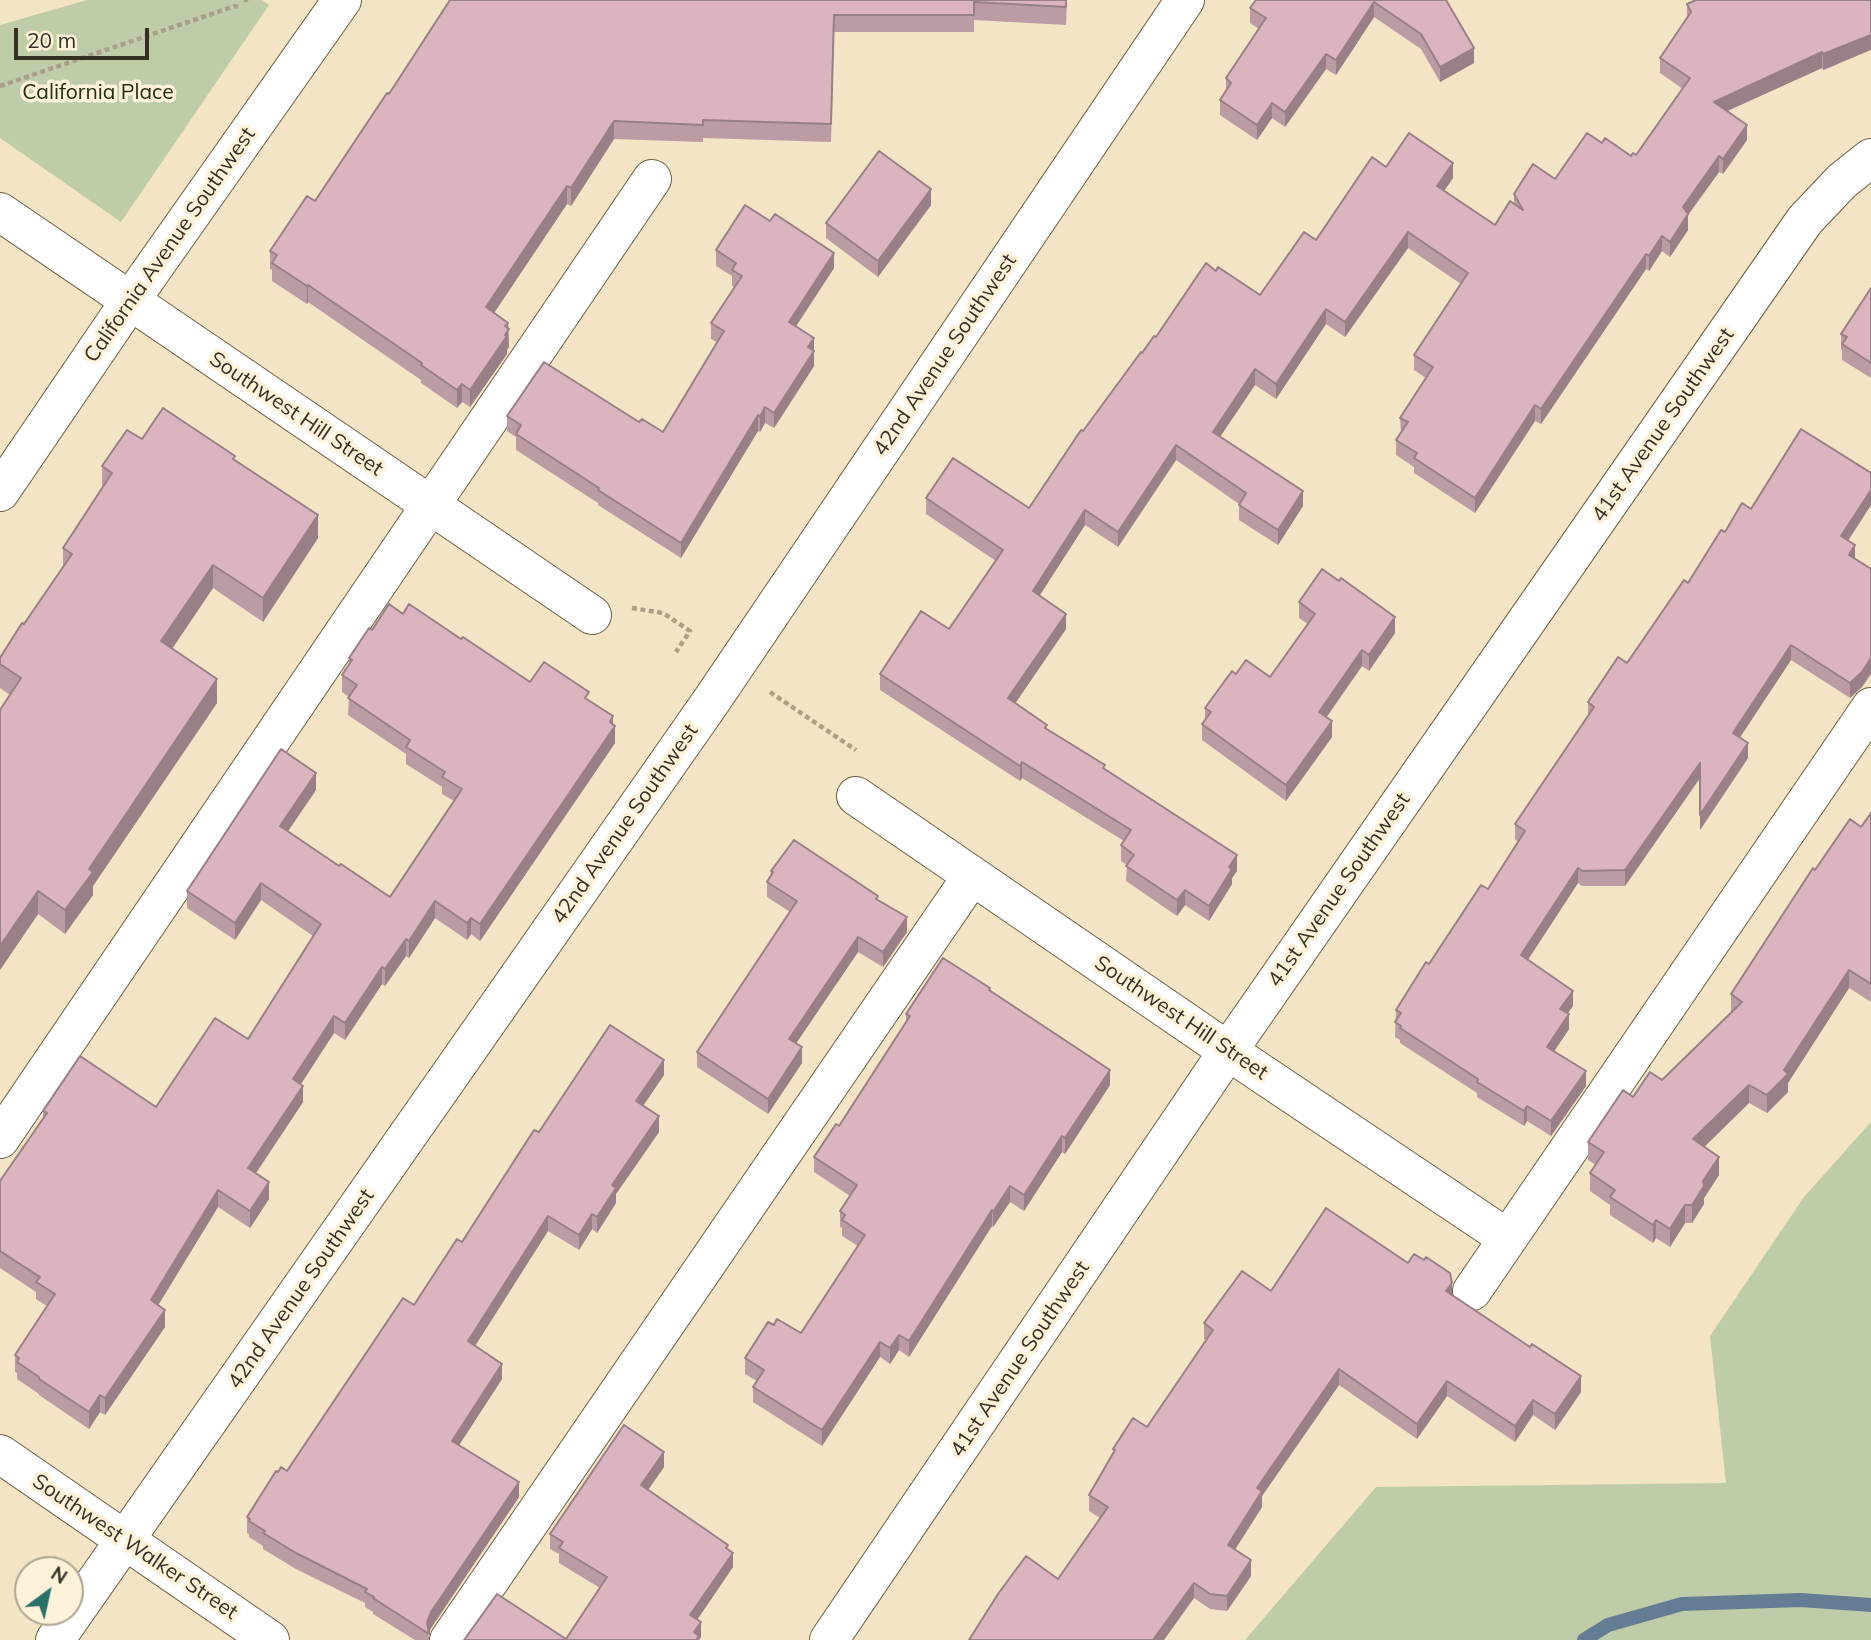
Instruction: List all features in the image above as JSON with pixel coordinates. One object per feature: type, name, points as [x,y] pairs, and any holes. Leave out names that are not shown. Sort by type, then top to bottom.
[{"type":"street","name":"California Avenue Southwest","points":[[0,492],[130,301],[342,0]]},
{"type":"street","name":"42nd Avenue Southwest","points":[[55,1640],[712,700],[1185,0]]},
{"type":"street","name":"41st Avenue Southwest","points":[[829,1640],[1228,1051],[1805,220],[1842,181],[1870,160]]},
{"type":"street","points":[[0,1139],[652,179]]},
{"type":"street","name":"Southwest Hill Street","points":[[0,212],[431,506],[608,611]]},
{"type":"street","points":[[1472,1291],[1871,707]]},
{"type":"street","name":"Southwest Hill Street","points":[[856,796],[1507,1238]]},
{"type":"street","points":[[449,1640],[972,876]]},
{"type":"street","name":"Southwest Walker Street","points":[[0,1454],[270,1640]]},
{"type":"path","points":[[0,86],[236,6],[240,8]]},
{"type":"path","points":[[608,611],[663,613],[690,631],[676,652]]},
{"type":"path","points":[[764,688],[856,750]]},
{"type":"green space","name":"California Place","points":[[87,0],[262,0],[269,5],[121,222],[0,138],[0,25]]},
{"type":"green space","points":[[1871,1122],[1871,1640],[1245,1640],[1376,1487],[1726,1483],[1710,1336],[1804,1197]]},
{"type":"building","points":[[450,0],[1066,0],[1066,7],[974,2],[974,15],[834,15],[831,124],[703,120],[703,125],[614,121],[571,188],[567,186],[486,307],[508,323],[505,326],[509,329],[505,335],[507,336],[470,390],[462,384],[457,390],[421,365],[422,363],[272,263],[277,255],[270,251],[307,196],[315,201]]},
{"type":"building","points":[[1256,0],[1446,0],[1474,48],[1440,67],[1421,34],[1374,2],[1336,60],[1326,54],[1285,112],[1272,103],[1257,125],[1220,100],[1231,83],[1226,78],[1266,18],[1250,8]]},
{"type":"building","points":[[1696,0],[1871,0],[1871,35],[1823,54],[1822,52],[1714,102],[1747,125],[1723,159],[1719,156],[1683,207],[1688,214],[1670,242],[1662,236],[1649,256],[1646,254],[1541,409],[1535,405],[1475,498],[1414,458],[1417,453],[1396,440],[1408,422],[1400,418],[1433,367],[1414,355],[1468,273],[1408,232],[1345,322],[1326,309],[1276,384],[1255,369],[1213,432],[1303,491],[1278,530],[1239,505],[1246,493],[1176,445],[1118,532],[1085,510],[1033,591],[1066,614],[1008,698],[1047,725],[1045,728],[1105,765],[1103,768],[1237,855],[1229,867],[1232,869],[1209,906],[1185,890],[1177,900],[1126,866],[1134,855],[1121,845],[1131,830],[1022,762],[1020,766],[880,674],[921,611],[949,629],[1003,550],[926,498],[953,458],[1029,508],[1081,430],[1083,431],[1141,352],[1154,336],[1156,337],[1206,263],[1216,271],[1218,267],[1260,295],[1304,232],[1316,240],[1372,157],[1386,167],[1409,133],[1453,163],[1437,186],[1495,225],[1510,201],[1523,210],[1514,194],[1533,164],[1555,179],[1587,133],[1602,143],[1605,138],[1631,156],[1633,153],[1636,155],[1690,78],[1660,58],[1691,12],[1687,4]]},
{"type":"building","points":[[879,151],[931,189],[878,261],[826,223]]},
{"type":"building","points":[[745,205],[770,221],[775,214],[834,253],[789,322],[814,338],[808,347],[814,351],[774,413],[765,407],[760,417],[758,415],[681,543],[516,434],[521,425],[507,416],[544,362],[639,422],[642,419],[663,432],[724,331],[711,323],[742,276],[732,270],[736,263],[716,250]]},
{"type":"building","points":[[1871,288],[1871,363],[1842,344],[1847,337],[1841,334]]},
{"type":"building","points":[[163,408],[235,456],[233,459],[318,515],[263,598],[213,565],[161,641],[217,679],[89,869],[93,872],[65,910],[38,891],[0,946],[0,710],[21,678],[0,664],[0,658],[72,554],[63,548],[112,473],[102,466],[127,430],[142,439]]},
{"type":"building","points":[[1801,429],[1871,473],[1871,490],[1841,536],[1855,545],[1849,555],[1871,569],[1871,658],[1862,672],[1850,683],[1791,645],[1733,733],[1748,743],[1700,815],[1700,763],[1625,870],[1582,871],[1578,868],[1521,955],[1573,991],[1560,1009],[1569,1014],[1547,1047],[1586,1071],[1551,1121],[1527,1106],[1524,1111],[1400,1028],[1395,1022],[1401,1013],[1396,1010],[1426,962],[1429,964],[1481,885],[1488,889],[1525,831],[1515,824],[1594,707],[1588,702],[1618,657],[1627,663],[1684,580],[1688,583],[1721,530],[1725,532],[1742,503],[1751,509]]},
{"type":"building","points":[[1322,569],[1339,581],[1341,578],[1395,617],[1369,655],[1362,650],[1319,712],[1332,721],[1286,785],[1202,724],[1211,712],[1205,708],[1232,671],[1236,674],[1246,660],[1270,677],[1315,614],[1299,602]]},
{"type":"building","points":[[389,604],[403,614],[409,604],[530,682],[544,662],[589,692],[585,698],[613,716],[610,722],[615,726],[480,924],[471,918],[467,923],[435,901],[409,941],[406,939],[385,969],[382,967],[345,1023],[334,1016],[293,1079],[303,1086],[248,1168],[269,1182],[250,1211],[218,1190],[151,1300],[165,1310],[105,1398],[100,1395],[89,1412],[17,1362],[19,1358],[15,1355],[55,1294],[36,1282],[40,1277],[0,1251],[0,1181],[47,1113],[43,1111],[80,1056],[156,1107],[215,1018],[248,1039],[321,924],[261,883],[235,923],[187,891],[281,749],[316,773],[280,826],[390,897],[462,789],[442,777],[445,772],[406,747],[410,740],[348,698],[357,685],[342,675],[352,660],[349,658]]},
{"type":"building","points":[[1871,813],[1871,984],[1849,970],[1784,1070],[1788,1074],[1767,1095],[1749,1085],[1693,1139],[1719,1157],[1703,1181],[1704,1186],[1692,1205],[1685,1205],[1670,1229],[1656,1220],[1653,1225],[1610,1197],[1615,1190],[1590,1173],[1604,1152],[1588,1142],[1623,1090],[1633,1097],[1650,1072],[1662,1080],[1742,1002],[1731,994],[1813,868],[1815,870],[1850,819],[1861,827]]},
{"type":"building","points":[[794,840],[878,896],[876,899],[907,917],[883,952],[858,937],[789,1039],[802,1047],[768,1099],[697,1052],[797,901],[767,882],[773,872],[771,871]]},
{"type":"building","points":[[943,958],[1110,1070],[1065,1138],[1062,1136],[1024,1195],[1010,1186],[993,1212],[992,1210],[909,1341],[899,1335],[890,1348],[880,1342],[822,1430],[753,1387],[764,1370],[745,1358],[768,1322],[774,1325],[777,1319],[801,1333],[865,1235],[842,1220],[845,1215],[840,1211],[857,1185],[814,1157],[836,1124],[839,1126],[910,1016],[906,1014]]},
{"type":"building","points":[[610,1025],[664,1060],[636,1101],[659,1116],[612,1185],[616,1188],[597,1217],[592,1214],[579,1235],[548,1216],[468,1341],[502,1364],[452,1441],[519,1482],[431,1612],[427,1622],[429,1634],[373,1598],[365,1592],[367,1589],[263,1533],[265,1531],[247,1517],[276,1471],[281,1467],[287,1471],[403,1298],[414,1305],[457,1239],[462,1242],[534,1130],[539,1132]]},
{"type":"building","points":[[1326,1208],[1408,1263],[1414,1254],[1424,1260],[1426,1257],[1450,1273],[1452,1283],[1446,1291],[1530,1347],[1532,1344],[1581,1376],[1555,1414],[1533,1400],[1515,1426],[1447,1381],[1417,1424],[1339,1369],[1257,1488],[1262,1491],[1228,1545],[1251,1560],[1227,1596],[1210,1594],[1194,1583],[1153,1640],[969,1640],[1026,1556],[1058,1579],[1108,1507],[1089,1495],[1133,1418],[1147,1427],[1213,1330],[1204,1323],[1242,1271],[1271,1291]]},
{"type":"building","points":[[624,1425],[664,1452],[641,1485],[728,1545],[726,1548],[733,1553],[690,1615],[701,1622],[694,1632],[699,1636],[696,1640],[464,1640],[497,1594],[566,1639],[607,1577],[559,1548],[563,1542],[550,1534]]},
{"type":"waterway","points":[[1584,1640],[1608,1625],[1682,1604],[1801,1600],[1871,1605]]}]
